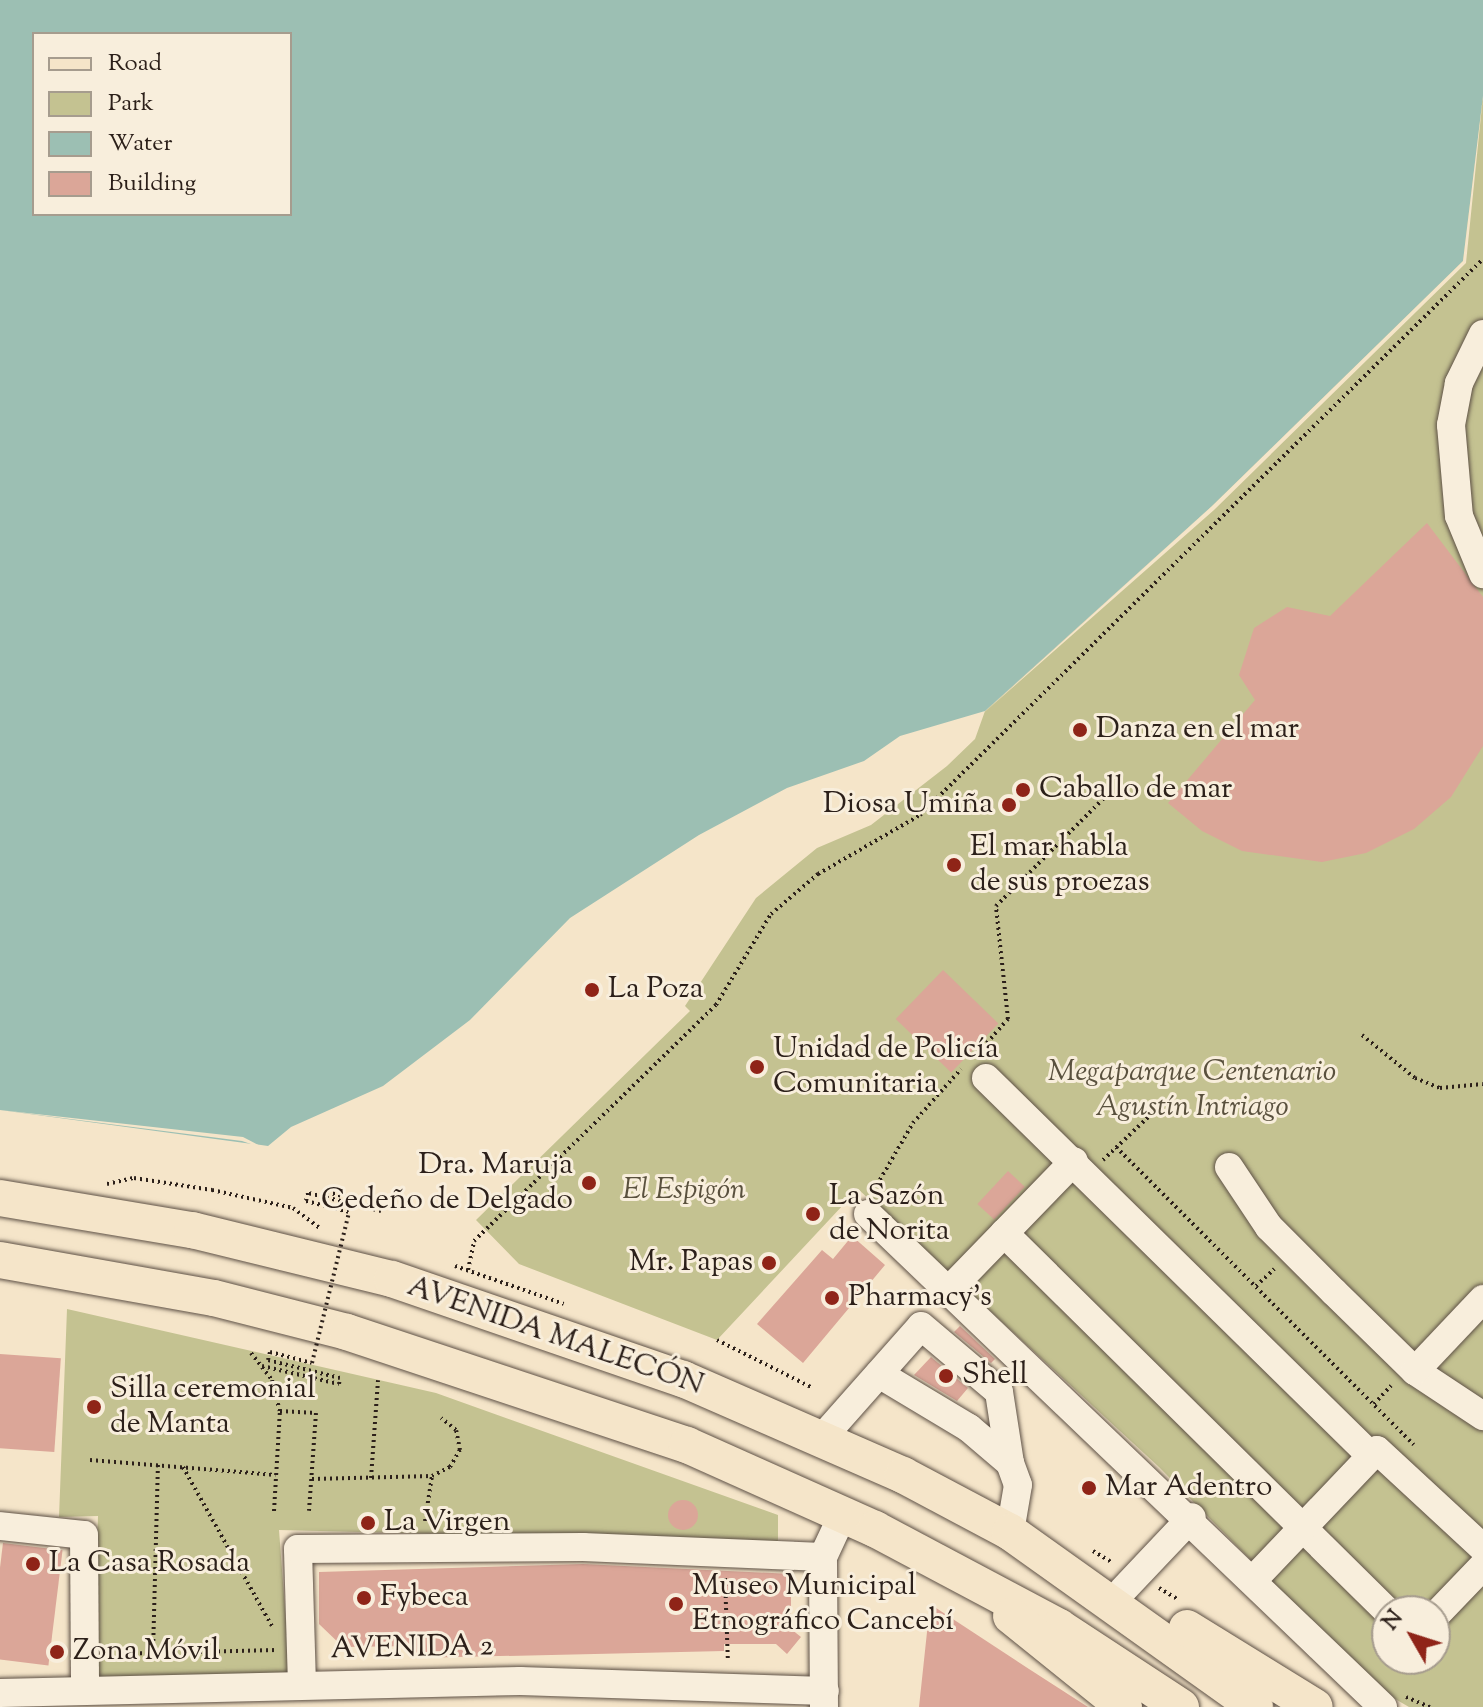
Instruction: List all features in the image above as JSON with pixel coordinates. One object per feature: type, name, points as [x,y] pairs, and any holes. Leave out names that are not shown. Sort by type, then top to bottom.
[{"type":"main road","name":"AVENIDA MALECÓN","points":[[0,1198],[192,1230],[392,1279],[683,1379],[822,1438],[1010,1532],[1255,1707]]},
{"type":"main road","name":"AVENIDA MALECÓN","points":[[0,1260],[214,1298],[497,1377],[687,1445],[843,1514],[971,1580],[1181,1707]]},
{"type":"main road","name":"AVENIDA MALECÓN","points":[[1074,1576],[1123,1590],[1315,1707]]},
{"type":"main road","name":"AVENIDA MALECÓN","points":[[971,1580],[1124,1707]]},
{"type":"street","points":[[1483,334],[1459,383],[1451,425],[1459,516],[1483,574]]},
{"type":"street","points":[[986,1078],[1074,1161],[1371,1456]]},
{"type":"street","points":[[950,1289],[1074,1161]]},
{"type":"street","points":[[1229,1167],[1269,1227],[1415,1371],[1483,1416]]},
{"type":"street","points":[[872,1205],[950,1289],[1192,1517],[1383,1707]]},
{"type":"street","points":[[1004,1233],[1371,1595]]},
{"type":"street","points":[[1415,1371],[1483,1299]]},
{"type":"street","points":[[822,1438],[921,1326],[999,1392],[1010,1463],[1018,1485],[1010,1532]]},
{"type":"street","points":[[879,1374],[969,1428],[1010,1463]]},
{"type":"street","points":[[1254,1579],[1377,1450],[1483,1548]]},
{"type":"street","points":[[825,1699],[823,1557],[843,1514]]},
{"type":"street","points":[[1123,1590],[1192,1517]]},
{"type":"street","points":[[0,1526],[84,1535],[85,1690]]},
{"type":"street","points":[[302,1685],[298,1549],[724,1551],[823,1557]]},
{"type":"street","points":[[1451,1599],[1483,1566]]},
{"type":"street","name":"AVENIDA 2","points":[[0,1693],[85,1690],[175,1696],[302,1685],[520,1694],[825,1699]]},
{"type":"path","points":[[468,1270],[474,1241],[716,1005],[771,914],[818,874],[920,815],[1483,259]]},
{"type":"path","points":[[872,1205],[883,1166],[929,1100],[1005,1027],[996,906],[1108,794]]},
{"type":"path","points":[[1362,1035],[1415,1078],[1440,1088],[1483,1084]]},
{"type":"path","points":[[1122,1142],[1162,1104]]},
{"type":"path","points":[[1116,1147],[1421,1452]]},
{"type":"path","points":[[262,1366],[339,1384],[340,1378],[268,1360],[270,1352],[312,1363],[349,1212],[306,1201],[308,1193],[381,1211],[382,1206],[327,1192]]},
{"type":"path","points":[[717,1340],[811,1387]]},
{"type":"path","points":[[251,1353],[262,1366],[280,1411],[274,1511]]},
{"type":"path","points":[[371,1478],[378,1380]]},
{"type":"path","points":[[280,1411],[316,1413],[309,1511]]},
{"type":"path","points":[[312,1479],[432,1476],[450,1467],[460,1450],[456,1430],[441,1418]]},
{"type":"path","points":[[90,1460],[276,1475]]},
{"type":"path","points":[[153,1653],[158,1465]]},
{"type":"path","points":[[108,1655],[286,1650],[183,1467]]},
{"type":"path","points":[[416,1521],[429,1521],[432,1476]]},
{"type":"path","points":[[724,1551],[728,1663],[741,1663]]},
{"type":"green space","name":"Megaparque Centenario Agustín Intriago","points":[[1483,96],[1483,1707],[1409,1707],[1378,1689],[1159,1467],[858,1189],[717,1340],[519,1264],[476,1220],[690,1011],[685,1006],[756,898],[817,848],[871,825],[947,766],[975,739],[985,711],[1211,507],[1469,175]]},
{"type":"green space","points":[[67,1309],[436,1393],[778,1515],[778,1542],[279,1530],[290,1676],[93,1680],[98,1516],[59,1517]]},
{"type":"water","points":[[0,0],[1483,0],[1483,96],[1463,261],[1211,507],[985,711],[900,736],[864,761],[787,788],[699,835],[570,918],[470,1020],[383,1086],[291,1127],[268,1146],[0,1110]]},
{"type":"pier","points":[[1483,96],[1466,263],[1214,510],[979,717],[1211,507],[1463,261]]},
{"type":"pier","points":[[0,1110],[243,1137],[268,1150],[242,1141]]},
{"type":"building","points":[[1427,523],[1483,597],[1483,746],[1451,797],[1414,829],[1366,853],[1322,862],[1242,851],[1202,831],[1168,803],[1255,700],[1239,675],[1254,628],[1287,607],[1330,616]]},
{"type":"building","points":[[943,970],[998,1023],[951,1072],[896,1019]]},
{"type":"building","points":[[1008,1171],[1025,1187],[994,1220],[977,1204]]},
{"type":"building","name":"Pharmacy's","points":[[852,1236],[885,1265],[803,1363],[757,1324],[822,1250],[833,1259]]},
{"type":"building","points":[[960,1326],[995,1359],[991,1363],[954,1332]]},
{"type":"building","points":[[0,1354],[61,1358],[54,1452],[0,1448]]},
{"type":"building","points":[[931,1357],[968,1388],[957,1401],[914,1375]]},
{"type":"building","points":[[683,1500],[694,1504],[698,1515],[694,1526],[683,1530],[672,1526],[668,1515],[672,1504]]},
{"type":"building","points":[[3,1543],[63,1550],[48,1665],[0,1660]]},
{"type":"building","points":[[583,1564],[791,1574],[791,1629],[801,1637],[787,1654],[776,1644],[724,1644],[724,1651],[414,1658],[414,1646],[343,1647],[319,1624],[319,1572]]},
{"type":"building","points":[[930,1604],[1029,1669],[1088,1707],[919,1707]]},
{"type":"place","name":"Danza en el mar","points":[[1080,730]]},
{"type":"place","name":"Caballo de mar","points":[[1023,790]]},
{"type":"place","name":"Diosa Umiña","points":[[1009,805]]},
{"type":"place","name":"El mar habla de sus proezas","points":[[954,865]]},
{"type":"place","name":"La Poza","points":[[592,990]]},
{"type":"place","name":"Unidad de Policía Comunitaria","points":[[757,1067]]},
{"type":"place","name":"Dra. Maruja Cedeño de Delgado","points":[[589,1183]]},
{"type":"place","name":"La Sazón de Norita","points":[[813,1214]]},
{"type":"place","name":"Mr. Papas","points":[[769,1263]]},
{"type":"place","name":"Pharmacy's","points":[[832,1298]]},
{"type":"place","name":"Shell","points":[[946,1376]]},
{"type":"place","name":"Silla ceremonial de Manta","points":[[94,1407]]},
{"type":"place","name":"Mar Adentro","points":[[1089,1488]]},
{"type":"place","name":"La Virgen","points":[[368,1523]]},
{"type":"place","name":"La Casa Rosada","points":[[33,1564]]},
{"type":"place","name":"Fybeca","points":[[364,1598]]},
{"type":"place","name":"Museo Municipal Etnográfico Cancebí","points":[[676,1604]]},
{"type":"place","name":"Zona Móvil","points":[[57,1652]]},
{"type":"park label","name":"El Espigón","points":[[684,1191]]}]
